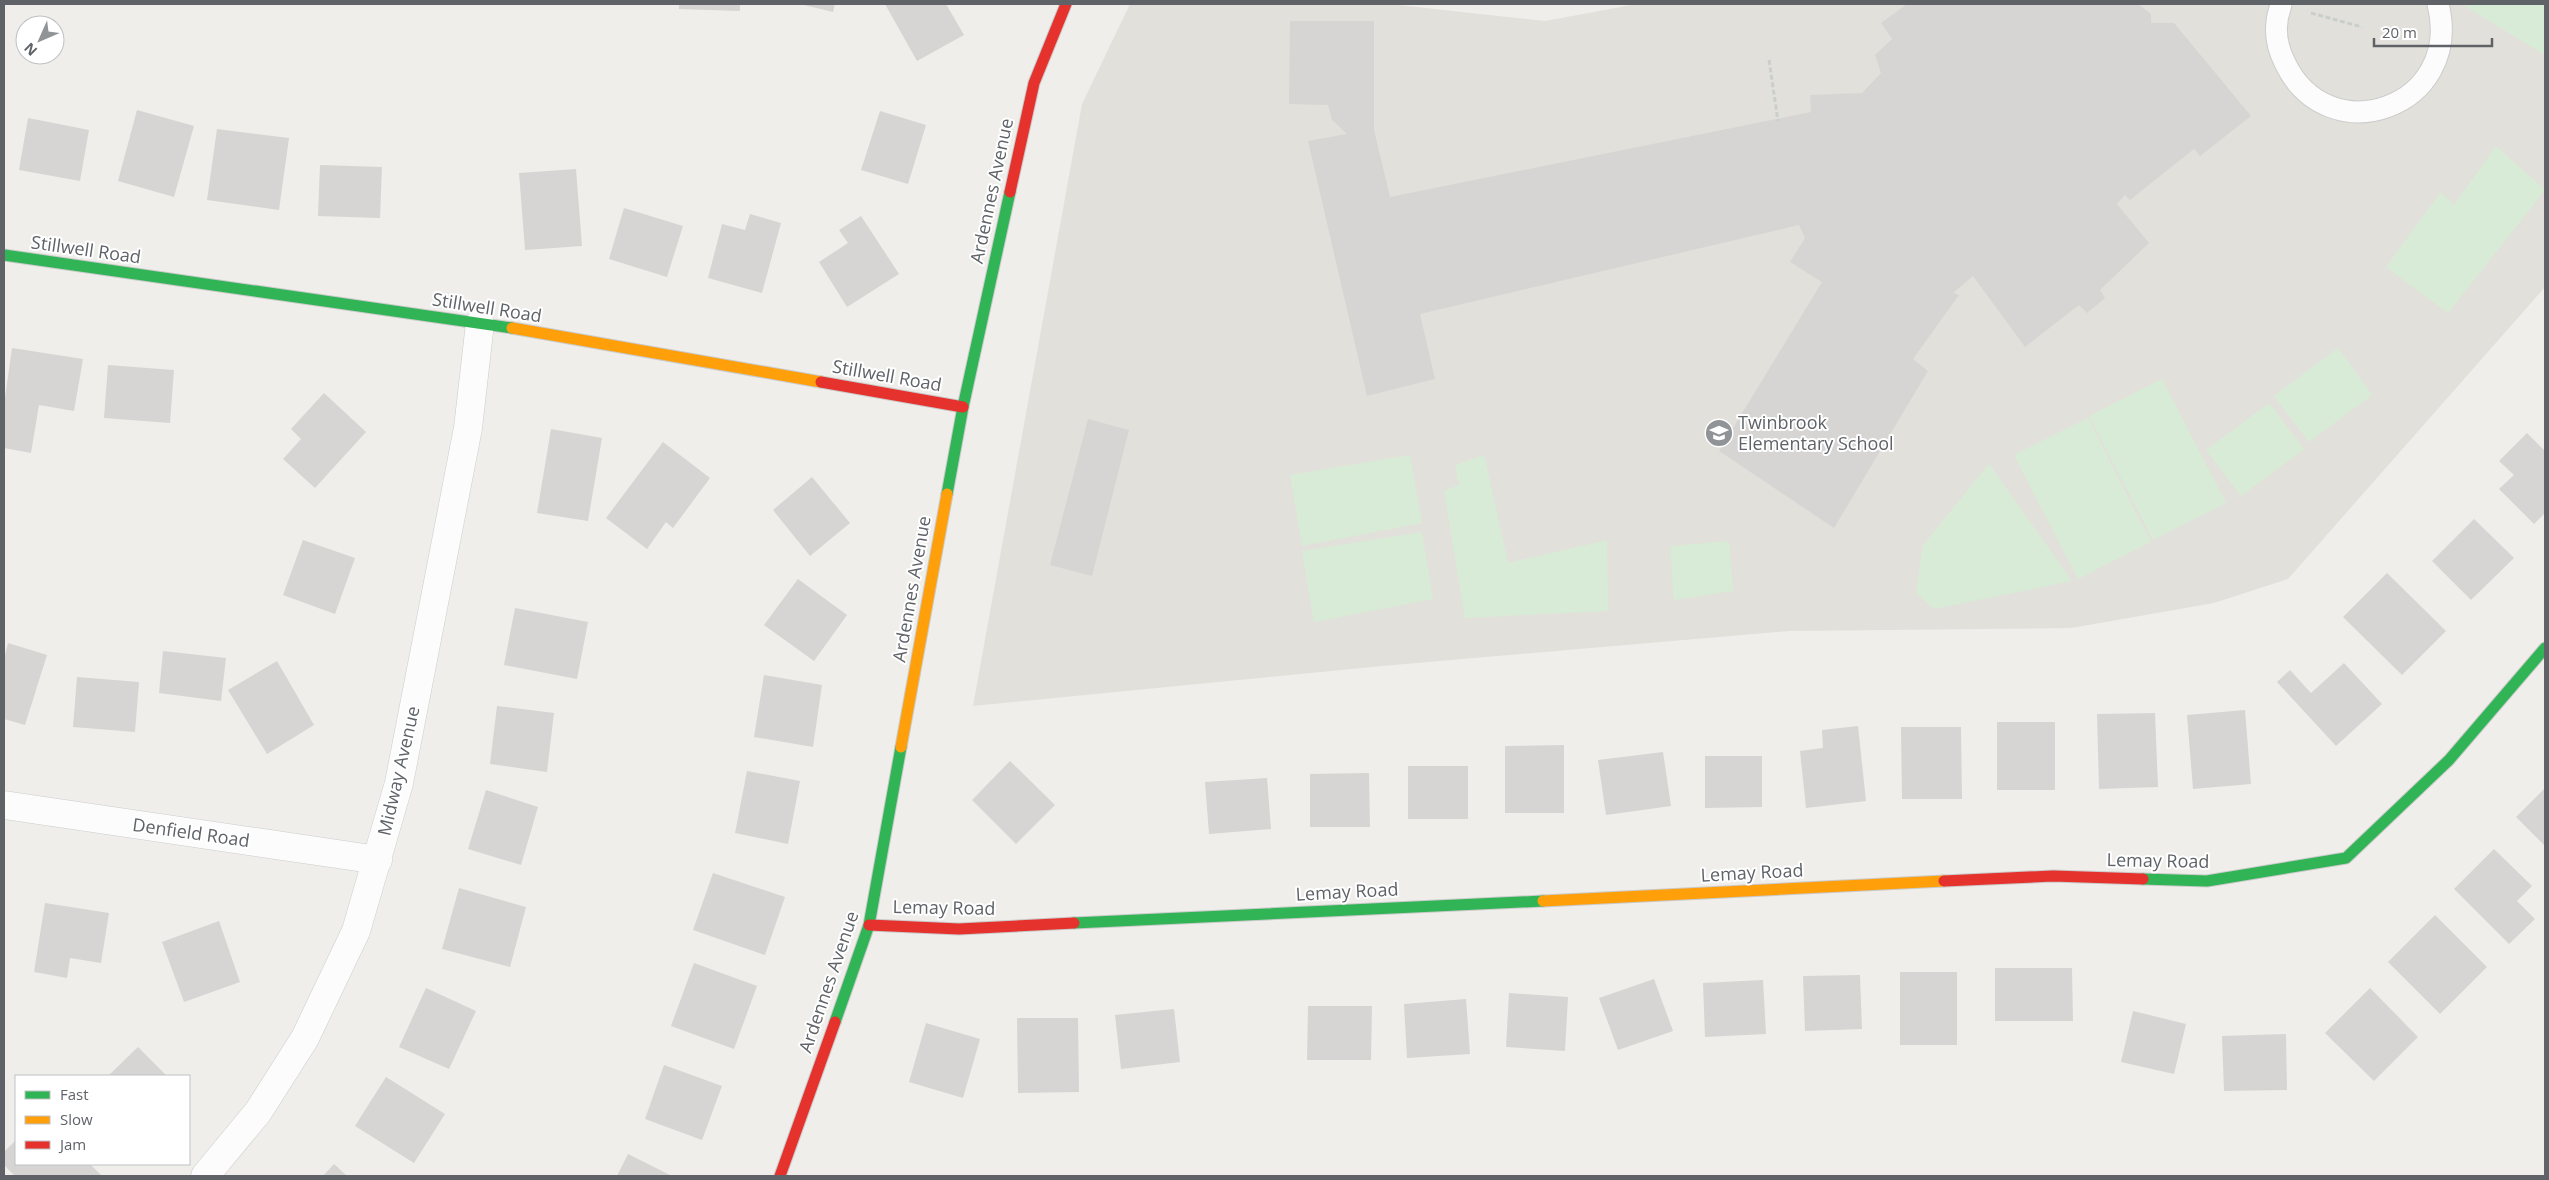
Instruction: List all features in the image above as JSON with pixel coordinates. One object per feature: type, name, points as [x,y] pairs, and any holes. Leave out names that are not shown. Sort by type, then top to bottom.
[{"type":"street","name":"Ardennes Avenue","points":[[780,1176],[869,925],[963,407],[1034,83],[1066,4]]},
{"type":"street","name":"Stillwell Road","points":[[4,256],[480,323],[963,407]]},
{"type":"street","name":"Midway Avenue","points":[[206,1176],[258,1112],[305,1038],[356,931],[399,783],[468,428],[480,323]]},
{"type":"street","name":"Lemay Road","points":[[869,925],[959,929],[2052,876],[2207,881],[2346,858],[2449,760],[2545,648]]},
{"type":"street","name":"Denfield Road","points":[[4,805],[378,860]]},
{"type":"lane","points":[[2281,4],[2276,23],[2280,51],[2292,77],[2313,97],[2338,109],[2365,112],[2391,106],[2414,92],[2431,73],[2441,48],[2443,22],[2438,4]]},
{"type":"path","points":[[2306,11],[2362,27]]},
{"type":"path","points":[[1769,60],[1778,121]]},
{"type":"shaded area","name":"Twinbrook Elementary School","points":[[1130,4],[1389,4],[1545,21],[1637,4],[2545,4],[2545,287],[2288,579],[2214,603],[2071,628],[1789,631],[1382,666],[973,706],[1082,104]]},
{"type":"green space","points":[[2545,4],[2545,55],[2463,5]]},
{"type":"green space","points":[[2496,146],[2545,190],[2448,313],[2386,267],[2441,192],[2454,205]]},
{"type":"green space","points":[[2338,348],[2372,395],[2309,442],[2274,396]]},
{"type":"green space","points":[[2162,379],[2226,503],[2153,540],[2089,416]]},
{"type":"green space","points":[[2269,403],[2304,449],[2241,496],[2206,450]]},
{"type":"green space","points":[[2088,418],[2151,542],[2078,579],[2014,455]]},
{"type":"green space","points":[[1410,455],[1422,523],[1302,546],[1290,475]]},
{"type":"green space","points":[[1484,455],[1508,563],[1607,540],[1608,611],[1465,618],[1444,491],[1459,485],[1455,465]]},
{"type":"green space","points":[[1989,464],[2072,581],[1934,609],[1916,593],[1923,545]]},
{"type":"green space","points":[[1422,532],[1433,599],[1314,622],[1302,551]]},
{"type":"green space","points":[[1729,541],[1733,591],[1674,600],[1670,546]]},
{"type":"building","points":[[679,4],[740,4],[740,11],[679,9]]},
{"type":"building","points":[[800,4],[835,4],[833,12]]},
{"type":"building","points":[[885,4],[946,4],[964,35],[917,61]]},
{"type":"building","name":"Twinbrook Elementary School","points":[[1907,4],[2138,4],[2151,14],[2151,23],[2174,23],[2251,116],[2200,156],[2194,149],[2130,200],[2125,195],[2117,204],[2149,243],[2100,290],[2105,298],[2087,313],[2079,305],[2025,347],[1973,276],[1953,293],[1959,295],[1913,359],[1928,371],[1834,528],[1719,451],[1822,282],[1790,262],[1805,238],[1799,225],[1420,314],[1435,379],[1367,396],[1308,141],[1347,134],[1332,120],[1328,105],[1289,104],[1290,21],[1374,21],[1374,130],[1390,197],[1811,112],[1810,95],[1862,93],[1881,73],[1875,55],[1892,39],[1881,23]]},
{"type":"building","points":[[137,110],[194,126],[174,197],[118,181]]},
{"type":"building","points":[[880,111],[926,125],[908,184],[861,170]]},
{"type":"building","points":[[28,118],[89,130],[80,181],[19,170]]},
{"type":"building","points":[[217,129],[289,138],[279,210],[207,200]]},
{"type":"building","points":[[320,165],[382,167],[380,218],[318,216]]},
{"type":"building","points":[[576,169],[582,246],[525,250],[519,173]]},
{"type":"building","points":[[624,208],[683,226],[667,277],[609,259]]},
{"type":"building","points":[[750,214],[781,223],[762,293],[708,278],[722,224],[745,230]]},
{"type":"building","points":[[861,216],[899,274],[847,307],[819,262],[848,243],[839,230]]},
{"type":"building","points":[[12,348],[83,359],[74,411],[39,405],[31,453],[4,448],[4,405]]},
{"type":"building","points":[[108,365],[174,370],[170,423],[104,418]]},
{"type":"building","points":[[324,393],[366,432],[315,488],[283,459],[301,439],[291,429]]},
{"type":"building","points":[[1088,419],[1129,430],[1092,576],[1050,565]]},
{"type":"building","points":[[551,429],[602,438],[588,521],[537,513]]},
{"type":"building","points":[[2527,433],[2545,451],[2545,513],[2534,524],[2499,489],[2514,475],[2499,461]]},
{"type":"building","points":[[663,442],[710,478],[673,528],[666,522],[647,549],[606,518]]},
{"type":"building","points":[[812,477],[850,523],[810,556],[773,510]]},
{"type":"building","points":[[2474,519],[2514,558],[2471,600],[2432,561]]},
{"type":"building","points":[[303,540],[355,558],[335,614],[283,595]]},
{"type":"building","points":[[2387,573],[2446,631],[2402,675],[2343,617]]},
{"type":"building","points":[[798,579],[847,615],[814,661],[764,625]]},
{"type":"building","points":[[515,608],[588,622],[577,679],[504,665]]},
{"type":"building","points":[[8,643],[47,655],[25,725],[4,719],[4,659]]},
{"type":"building","points":[[163,651],[226,658],[221,701],[159,693]]},
{"type":"building","points":[[277,661],[314,725],[267,754],[228,690]]},
{"type":"building","points":[[2344,663],[2382,704],[2336,746],[2277,682],[2290,670],[2311,693]]},
{"type":"building","points":[[764,675],[822,685],[813,747],[754,737]]},
{"type":"building","points":[[77,677],[139,682],[135,732],[73,727]]},
{"type":"building","points":[[497,706],[554,713],[547,772],[490,764]]},
{"type":"building","points":[[2245,710],[2251,784],[2193,789],[2187,715]]},
{"type":"building","points":[[2155,713],[2158,787],[2099,789],[2097,714]]},
{"type":"building","points":[[1997,722],[2055,722],[2055,790],[1997,790]]},
{"type":"building","points":[[1858,726],[1866,801],[1806,808],[1800,751],[1823,748],[1822,730]]},
{"type":"building","points":[[1901,727],[1961,727],[1962,799],[1902,799]]},
{"type":"building","points":[[1564,745],[1564,813],[1505,813],[1505,746]]},
{"type":"building","points":[[1663,752],[1671,806],[1606,815],[1598,760]]},
{"type":"building","points":[[1705,756],[1762,756],[1762,807],[1705,808]]},
{"type":"building","points":[[1010,761],[1055,805],[1016,844],[972,800]]},
{"type":"building","points":[[1408,766],[1468,766],[1468,819],[1408,819]]},
{"type":"building","points":[[747,771],[800,781],[788,844],[735,833]]},
{"type":"building","points":[[1369,773],[1370,827],[1310,827],[1310,774]]},
{"type":"building","points":[[1267,778],[1271,829],[1209,834],[1205,782]]},
{"type":"building","points":[[2545,788],[2545,846],[2516,817]]},
{"type":"building","points":[[486,790],[538,807],[521,865],[468,849]]},
{"type":"building","points":[[2494,849],[2532,886],[2517,901],[2535,919],[2509,944],[2454,889]]},
{"type":"building","points":[[713,873],[785,897],[765,955],[693,930]]},
{"type":"building","points":[[459,888],[526,907],[510,967],[442,949]]},
{"type":"building","points":[[45,903],[109,913],[101,963],[70,958],[67,978],[34,972]]},
{"type":"building","points":[[2435,915],[2487,967],[2440,1014],[2388,962]]},
{"type":"building","points":[[219,921],[240,982],[184,1002],[162,942]]},
{"type":"building","points":[[694,963],[757,986],[734,1049],[671,1026]]},
{"type":"building","points":[[1995,968],[2072,968],[2073,1021],[1995,1021]]},
{"type":"building","points":[[1900,972],[1957,972],[1957,1045],[1900,1045]]},
{"type":"building","points":[[1860,975],[1862,1029],[1805,1031],[1803,976]]},
{"type":"building","points":[[1654,979],[1673,1031],[1618,1050],[1599,998]]},
{"type":"building","points":[[1763,980],[1766,1034],[1705,1037],[1703,983]]},
{"type":"building","points":[[426,988],[476,1011],[449,1069],[399,1047]]},
{"type":"building","points":[[2370,988],[2418,1037],[2374,1081],[2325,1033]]},
{"type":"building","points":[[1509,993],[1568,997],[1565,1051],[1506,1047]]},
{"type":"building","points":[[1466,999],[1470,1054],[1407,1058],[1404,1004]]},
{"type":"building","points":[[1308,1006],[1372,1006],[1371,1060],[1307,1060]]},
{"type":"building","points":[[1174,1009],[1180,1062],[1121,1069],[1115,1015]]},
{"type":"building","points":[[2133,1011],[2186,1024],[2174,1074],[2121,1062]]},
{"type":"building","points":[[1017,1018],[1078,1018],[1079,1092],[1018,1093]]},
{"type":"building","points":[[926,1023],[980,1039],[963,1098],[909,1082]]},
{"type":"building","points":[[2286,1034],[2287,1090],[2224,1091],[2222,1036]]},
{"type":"building","points":[[138,1047],[166,1075],[109,1075]]},
{"type":"building","points":[[664,1065],[722,1086],[702,1140],[645,1119]]},
{"type":"building","points":[[386,1077],[445,1114],[414,1163],[355,1126]]},
{"type":"building","points":[[15,1141],[15,1165],[91,1165],[102,1176],[15,1176],[4,1165],[4,1152]]},
{"type":"building","points":[[628,1154],[672,1176],[617,1176]]},
{"type":"building","points":[[334,1164],[347,1176],[323,1176]]},
{"type":"traffic: fast","points":[[947,494],[963,407],[1010,192]]},
{"type":"traffic: fast","points":[[4,255],[512,328]]},
{"type":"traffic: fast","points":[[2143,879],[2207,881],[2346,858],[2449,760],[2545,648]]},
{"type":"traffic: fast","points":[[835,1022],[869,925],[901,747]]},
{"type":"traffic: fast","points":[[1074,923],[1543,901]]},
{"type":"traffic: slow","points":[[512,328],[821,382]]},
{"type":"traffic: slow","points":[[901,747],[947,494]]},
{"type":"traffic: slow","points":[[1543,901],[1944,881]]},
{"type":"traffic: jam","points":[[1010,192],[1034,83],[1066,4]]},
{"type":"traffic: jam","points":[[821,382],[963,407]]},
{"type":"traffic: jam","points":[[1944,881],[2053,876],[2143,879]]},
{"type":"traffic: jam","points":[[869,925],[959,929],[1074,923]]},
{"type":"traffic: jam","points":[[780,1176],[835,1022]]},
{"type":"place","name":"Twinbrook Elementary School","points":[[1719,433]]}]
